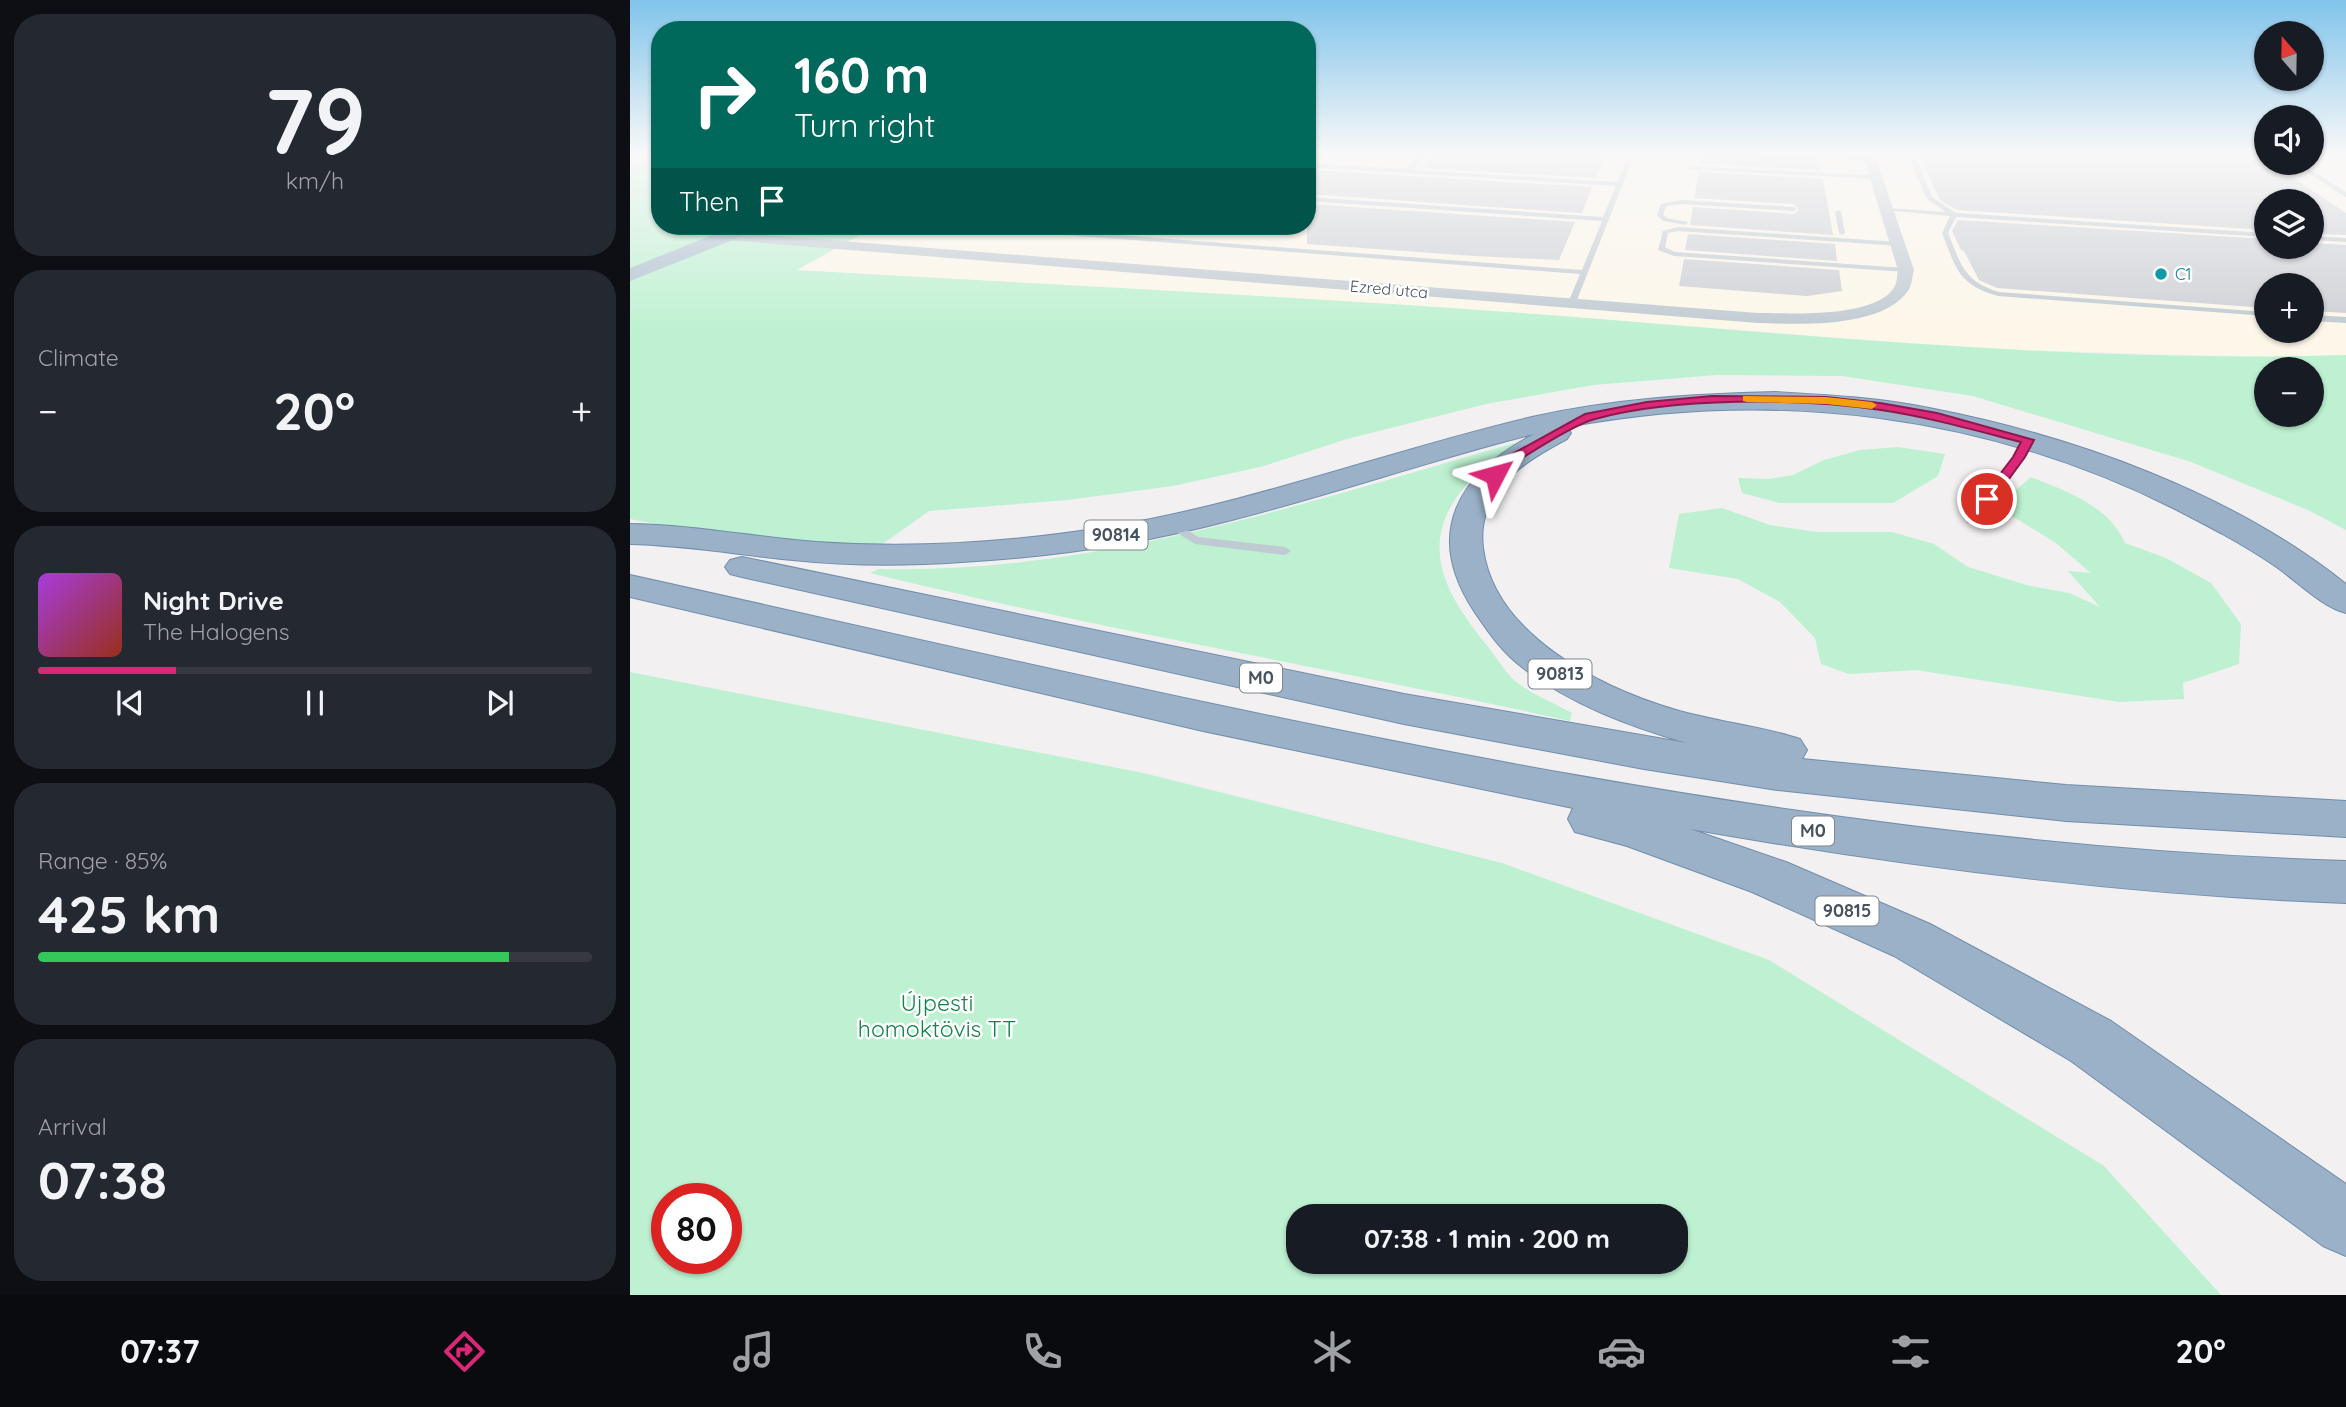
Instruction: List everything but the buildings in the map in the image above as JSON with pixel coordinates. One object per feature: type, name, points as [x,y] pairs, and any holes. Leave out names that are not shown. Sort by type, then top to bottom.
[{"type":"highway","name":"90813","points":[[1897,784],[1826,759],[1653,720],[1604,699],[1554,671],[1514,641],[1487,604],[1467,566],[1465,545],[1469,514],[1481,489],[1509,461],[1589,416],[1712,399],[1826,401],[1880,406],[1937,416],[2078,456],[2184,501],[2283,557],[2346,602]]},
{"type":"highway","name":"90814","points":[[630,534],[658,533],[774,549],[871,555],[990,550],[1065,542],[1172,524],[1239,509],[1468,442],[1539,424],[1589,416]]},
{"type":"highway","name":"M0","points":[[630,543],[1404,709],[1644,753],[1777,773],[2066,803],[2299,818],[2346,818]]},
{"type":"highway","name":"M0","points":[[630,586],[1286,734],[1611,800],[1937,850],[2239,880],[2346,883]]},
{"type":"highway","name":"90815","points":[[1286,734],[1400,775],[1631,828],[1769,877],[1912,940],[2091,1041],[2346,1223]]},
{"type":"main road","points":[[630,275],[726,236]]},
{"type":"street","points":[[1888,213],[1906,270]]},
{"type":"street","name":"Ezred utca","points":[[726,236],[1758,318],[1819,318],[1854,313],[1885,304],[1900,294],[1906,270]]},
{"type":"lane","points":[[1518,213],[1605,219]]},
{"type":"lane","points":[[1572,303],[1607,213]]},
{"type":"lane","points":[[1660,213],[1677,222],[1790,226],[1897,240]]},
{"type":"lane","points":[[1838,213],[1842,233]]},
{"type":"lane","points":[[1945,213],[2254,234]]},
{"type":"lane","points":[[1954,214],[1945,233],[1967,283],[1981,290],[1998,294],[2254,313]]},
{"type":"lane","points":[[1897,240],[1678,229],[1665,232],[1661,248],[1674,254],[1906,270]]},
{"type":"lane","points":[[1093,235],[1584,272]]},
{"type":"lane","points":[[2324,239],[2346,240]]},
{"type":"lane","points":[[1847,255],[1849,266]]},
{"type":"lane","points":[[2324,319],[2346,320]]},
{"type":"lane","points":[[1971,520],[2019,457],[2028,440]]},
{"type":"lane","points":[[1172,524],[1195,540],[1285,551]]},
{"type":"shaded area","points":[[1316,213],[2254,213],[2254,259],[2324,259],[2324,213],[2346,213],[2346,355],[2269,357],[1989,349],[1423,306],[795,270],[859,235],[1316,235]]},
{"type":"green space","points":[[630,213],[651,213],[651,235],[860,235],[797,270],[1536,314],[2042,351],[2143,355],[2346,355],[2346,530],[2308,510],[2191,462],[1973,396],[1842,376],[1717,375],[1593,385],[1486,404],[1347,439],[1264,466],[1173,486],[1067,500],[929,511],[874,550],[672,527],[630,519]]},
{"type":"green space","points":[[1515,443],[1471,479],[1447,514],[1441,534],[1443,572],[1460,608],[1507,673],[1528,690],[1572,713],[1570,721],[1044,613],[870,573],[879,569],[960,567],[1041,560],[1121,547],[1280,510]]},
{"type":"green space","points":[[1898,447],[1945,454],[1938,476],[1893,503],[1780,503],[1742,493],[1738,478],[1769,479],[1793,475],[1824,460],[1860,450]]},
{"type":"green space","points":[[2031,477],[2073,494],[2098,509],[2118,530],[2125,543],[2166,558],[2211,583],[2241,624],[2239,664],[2183,683],[2184,699],[2119,702],[1916,670],[1849,674],[1821,664],[1815,638],[1780,602],[1738,579],[1669,568],[1679,514],[1722,508],[1770,525],[1817,532],[1892,532],[1934,544],[1968,567],[2030,586],[2069,593],[2100,607],[2068,571],[2091,573],[2056,543],[1999,505]]},
{"type":"green space","name":"Újpesti homoktövis TT","points":[[630,672],[1143,773],[1502,863],[1769,960],[2104,1166],[2221,1295],[630,1295]]},
{"type":"slow traffic","points":[[1747,399],[1772,398],[1872,405]]},
{"type":"place","name":"C1","points":[[2161,274]]},
{"type":"route","points":[[1495,475],[1509,461],[1589,416],[1712,399],[1772,398],[1880,406],[1985,427],[2028,440],[2019,457],[1987,499]]}]
